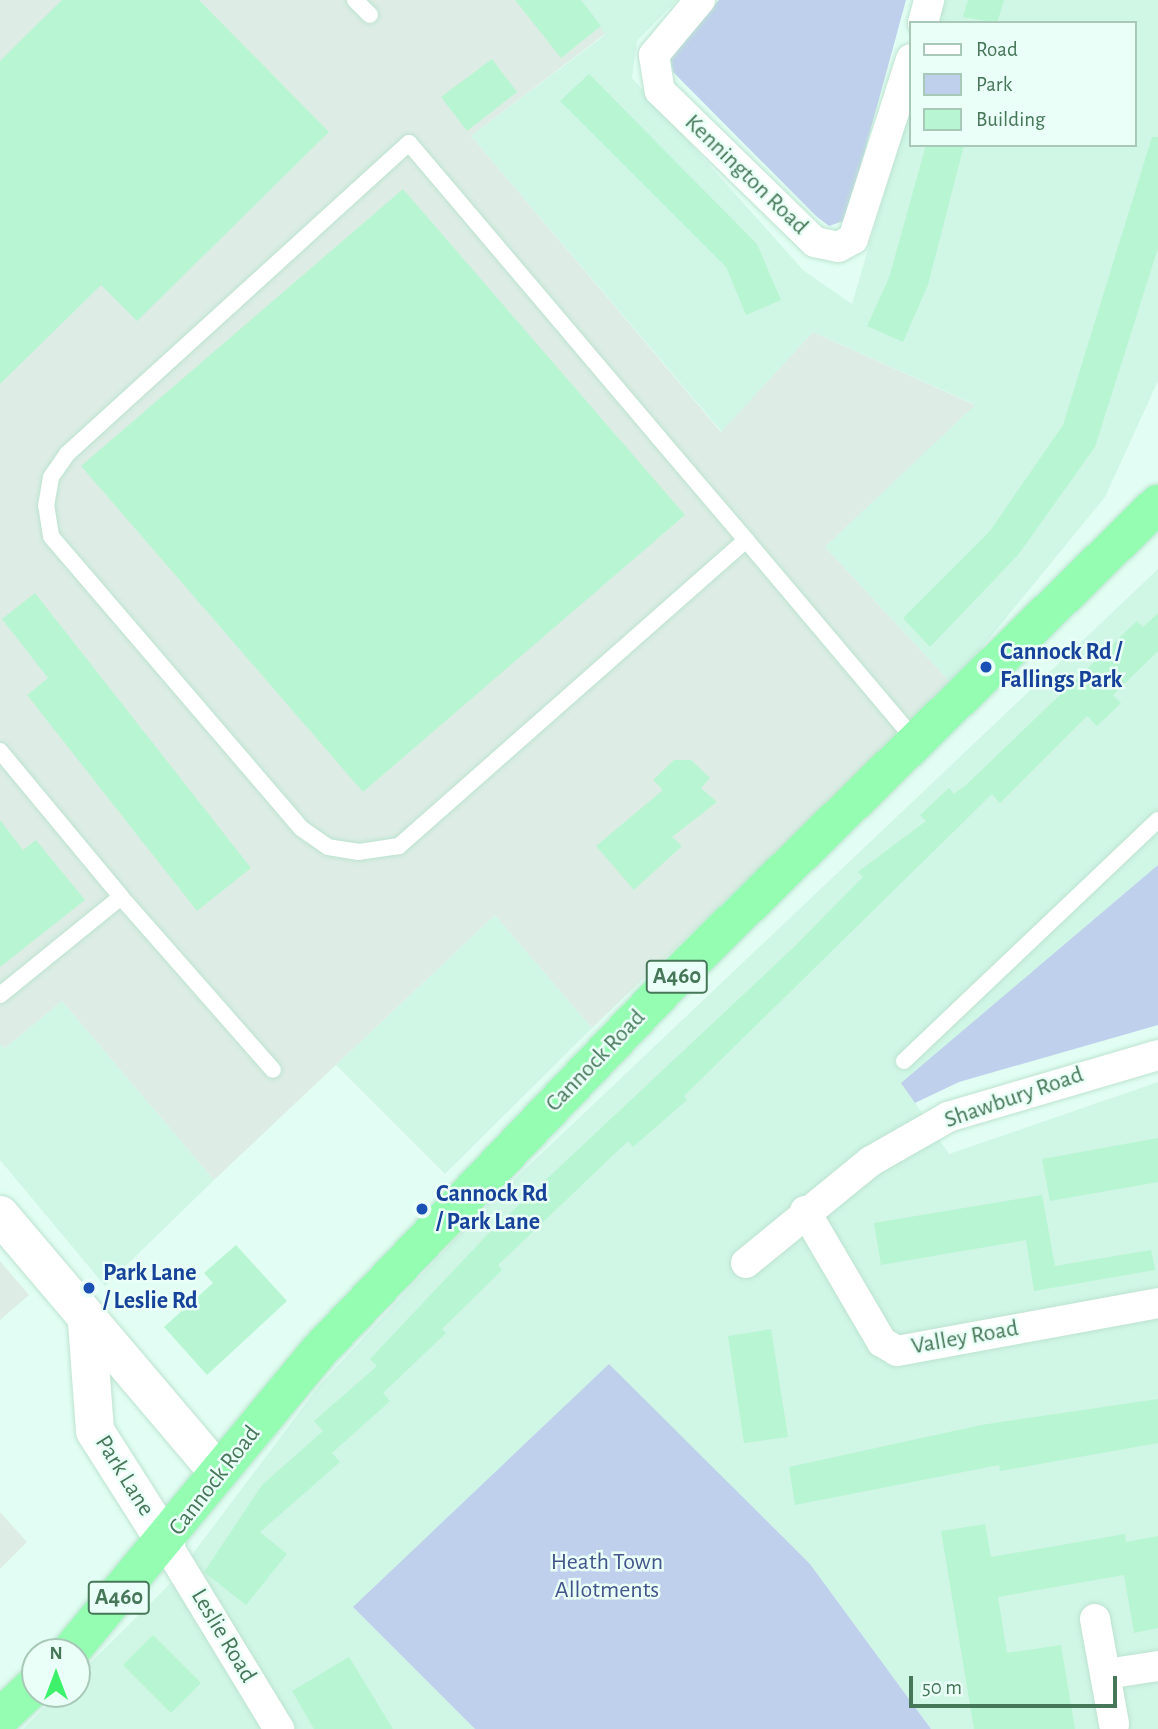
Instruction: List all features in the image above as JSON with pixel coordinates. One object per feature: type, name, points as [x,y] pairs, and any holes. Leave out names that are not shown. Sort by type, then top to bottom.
[{"type":"highway","name":"Cannock Road","points":[[83,1638],[166,1543],[218,1472],[320,1350],[668,986],[919,745],[1158,504]]},
{"type":"highway","points":[[0,1717],[21,1698]]},
{"type":"street","name":"Kennington Road","points":[[700,0],[665,36],[654,55],[660,91],[815,242],[838,247],[853,239],[909,66]]},
{"type":"street","points":[[924,21],[929,0]]},
{"type":"street","name":"Shawbury Road","points":[[746,1263],[805,1211],[871,1161],[948,1117],[1158,1055]]},
{"type":"street","name":"Valley Road","points":[[805,1211],[882,1342],[897,1351],[1158,1303]]},
{"type":"street","points":[[0,1215],[87,1322],[218,1472]]},
{"type":"street","name":"Park Lane","points":[[87,1322],[95,1431],[166,1543]]},
{"type":"street","name":"Leslie Road","points":[[166,1543],[267,1723]]},
{"type":"street","points":[[1095,1619],[1114,1724]]},
{"type":"street","points":[[1106,1674],[1158,1666]]},
{"type":"lane","points":[[355,0],[370,15]]},
{"type":"lane","points":[[746,540],[399,846],[359,852],[328,847],[301,828],[51,536],[46,506],[51,477],[66,454],[409,143],[746,540],[919,745]]},
{"type":"lane","points":[[0,751],[121,897],[273,1070]]},
{"type":"lane","points":[[904,1061],[1158,820]]},
{"type":"lane","points":[[0,995],[121,897]]},
{"type":"shaded area","points":[[0,0],[581,0],[605,34],[471,136],[721,432],[813,332],[975,405],[825,547],[952,684],[592,1028],[495,915],[214,1180],[62,1001],[5,1048],[0,1045]]},
{"type":"shaded area","points":[[581,0],[677,0],[637,41],[632,78],[803,270],[852,304],[909,110],[909,147],[1137,147],[1137,21],[936,21],[942,0],[1158,0],[1158,381],[1105,497],[952,684],[825,547],[974,404],[813,332],[722,432],[471,136],[605,35]]},
{"type":"shaded area","points":[[1158,569],[1158,865],[902,1083],[949,1154],[1158,1082],[1158,1729],[931,1729],[810,1564],[354,1607],[475,1729],[23,1729],[44,1708],[91,1708],[91,1662],[170,1584],[319,1386],[483,1209]]},
{"type":"shaded area","points":[[495,915],[592,1028],[445,1174],[336,1065]]},
{"type":"shaded area","points":[[62,1001],[214,1180],[105,1286],[0,1160],[0,1045],[5,1048]]},
{"type":"shaded area","points":[[0,1261],[29,1295],[0,1320]]},
{"type":"shaded area","points":[[0,1512],[27,1542],[0,1569]]},
{"type":"green space","points":[[719,0],[906,0],[846,220],[829,226],[816,216],[673,72],[670,58],[678,42]]},
{"type":"green space","points":[[1158,865],[1158,1025],[959,1082],[915,1103],[901,1083]]},
{"type":"green space","name":"Heath Town Allotments","points":[[609,1364],[810,1564],[931,1729],[475,1729],[353,1607]]},
{"type":"building","points":[[62,0],[199,0],[329,132],[137,321],[101,285],[0,384],[0,61]]},
{"type":"building","points":[[515,0],[581,0],[601,26],[561,58]]},
{"type":"building","points":[[968,0],[1004,0],[998,21],[963,17]]},
{"type":"building","points":[[492,59],[517,92],[467,131],[441,97]]},
{"type":"building","points":[[589,74],[757,244],[781,300],[746,315],[726,267],[560,101]]},
{"type":"building","points":[[1152,137],[1158,137],[1158,248],[1095,447],[1018,555],[930,647],[903,618],[990,531],[1063,425]]},
{"type":"building","points":[[925,147],[963,147],[928,285],[903,342],[867,326],[889,278]]},
{"type":"building","points":[[403,189],[685,515],[363,792],[81,466]]},
{"type":"building","points":[[35,593],[251,868],[197,911],[27,695],[48,678],[2,619]]},
{"type":"building","points":[[1158,613],[1158,651],[1113,695],[1121,703],[1097,726],[1087,716],[1000,803],[992,794],[684,1096],[687,1100],[633,1147],[628,1141],[498,1265],[502,1270],[442,1329],[446,1333],[383,1393],[390,1401],[332,1453],[340,1462],[260,1532],[287,1554],[246,1605],[204,1572],[262,1485],[323,1431],[314,1421],[377,1366],[370,1359],[487,1235],[793,948],[863,877],[858,872],[926,821],[920,815],[949,788],[954,794],[966,785],[1137,621],[1143,627]]},
{"type":"building","points":[[674,760],[691,760],[710,778],[701,788],[717,802],[672,837],[682,846],[634,890],[596,846],[663,790],[653,780]]},
{"type":"building","points":[[0,820],[23,850],[36,840],[85,900],[0,967]]},
{"type":"building","points":[[1158,1138],[1158,1182],[1050,1201],[1042,1159]]},
{"type":"building","points":[[1042,1195],[1055,1266],[1151,1250],[1155,1270],[1034,1291],[1026,1240],[881,1265],[874,1223]]},
{"type":"building","points":[[236,1245],[287,1301],[207,1375],[164,1327],[213,1283],[204,1273]]},
{"type":"building","points":[[771,1329],[788,1437],[744,1443],[728,1336]]},
{"type":"building","points":[[1158,1399],[1158,1443],[1000,1471],[999,1465],[795,1505],[789,1467],[981,1425]]},
{"type":"building","points":[[985,1524],[991,1557],[1125,1534],[1126,1542],[1158,1536],[1158,1628],[1134,1633],[1124,1575],[998,1597],[1007,1653],[1061,1645],[1075,1729],[974,1729],[941,1531]]},
{"type":"building","points":[[153,1635],[201,1683],[171,1713],[123,1665]]},
{"type":"building","points":[[349,1657],[393,1729],[314,1729],[292,1691]]},
{"type":"place","name":"Cannock Rd / Fallings Park","points":[[986,667]]},
{"type":"place","name":"Cannock Rd / Park Lane","points":[[422,1209]]},
{"type":"place","name":"Park Lane / Leslie Rd","points":[[89,1288]]}]
